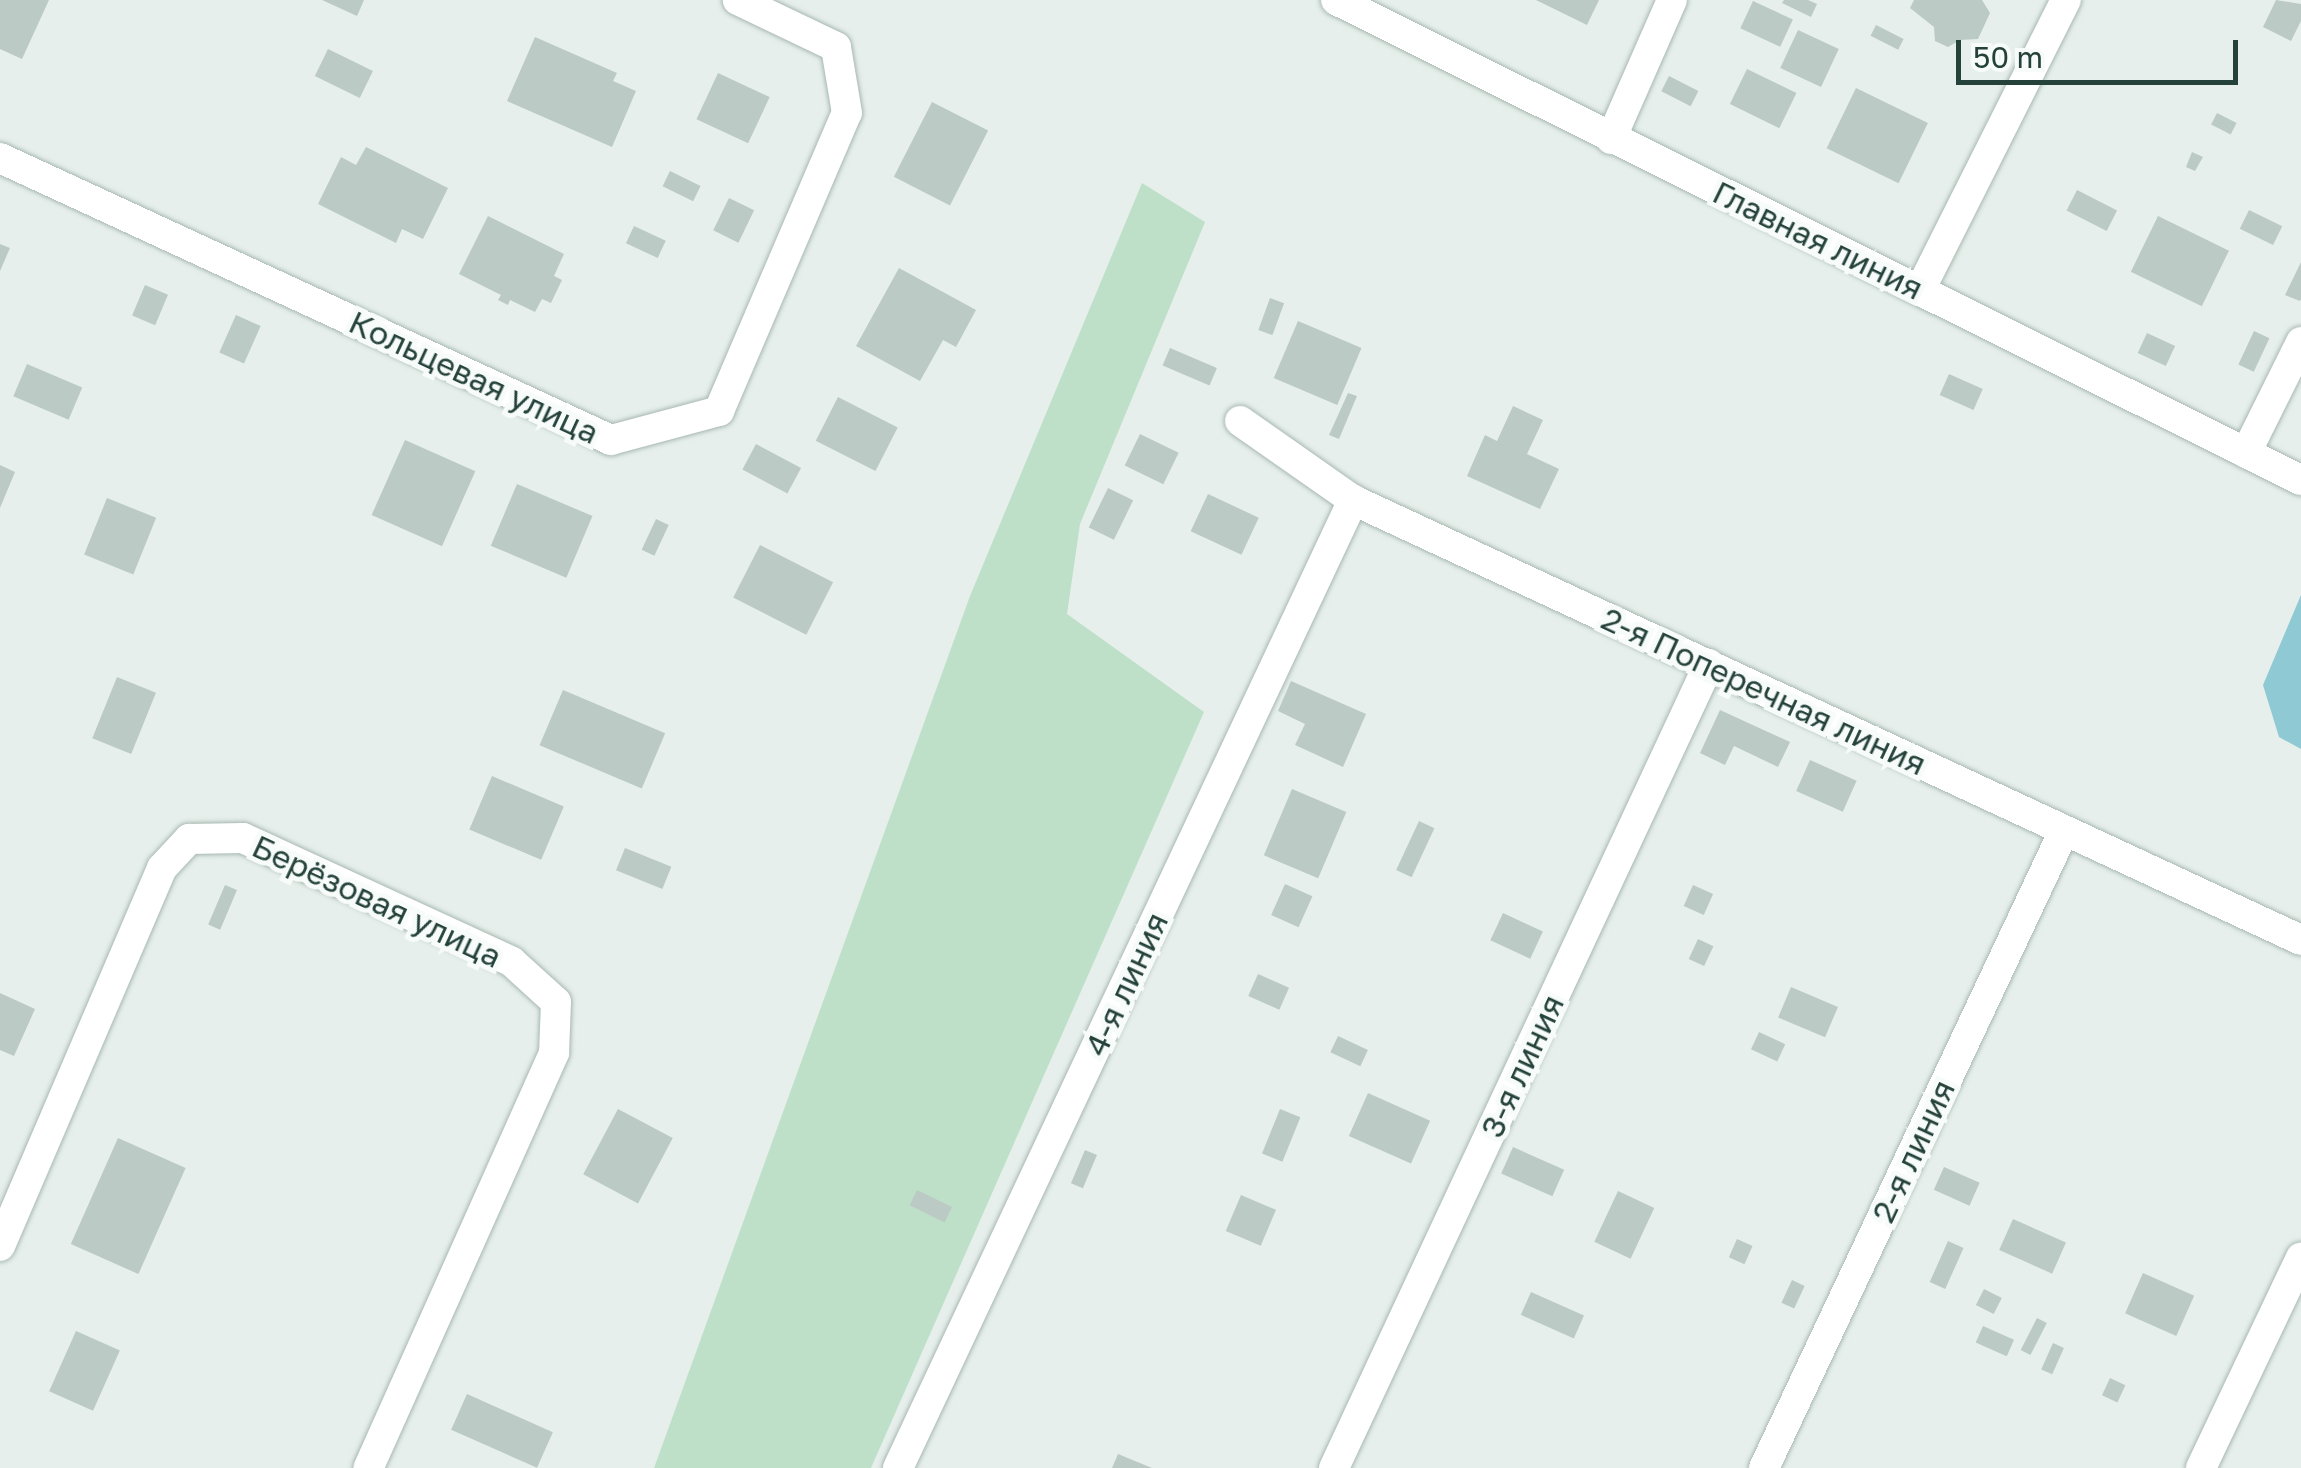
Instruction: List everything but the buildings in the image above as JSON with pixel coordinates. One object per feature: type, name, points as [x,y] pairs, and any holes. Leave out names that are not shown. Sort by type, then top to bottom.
[{"type":"street","name":"Кольцевая улица","points":[[0,158],[611,440],[719,411],[847,113],[836,47],[738,0]]},
{"type":"street","name":"Главная линия","points":[[1336,0],[2301,480]]},
{"type":"street","points":[[1611,139],[1672,0]]},
{"type":"street","points":[[1920,290],[2066,0]]},
{"type":"street","points":[[2246,452],[2301,342]]},
{"type":"street","name":"2-я Поперечная линия","points":[[1240,421],[1353,500],[2063,833],[2301,940]]},
{"type":"street","name":"4-я линия","points":[[898,1468],[1353,500]]},
{"type":"street","name":"3-я линия","points":[[1334,1468],[1709,664]]},
{"type":"street","name":"2-я линия","points":[[1764,1468],[2063,833]]},
{"type":"street","name":"Берёзовая улица","points":[[0,1246],[162,868],[189,839],[243,838],[512,962],[556,1002],[554,1053],[368,1468]]},
{"type":"street","points":[[2201,1468],[2301,1257]]},
{"type":"green space","points":[[1142,183],[1205,222],[1080,524],[1067,614],[1204,712],[871,1468],[654,1468],[970,596]]},
{"type":"water","points":[[2301,595],[2301,749],[2279,737],[2263,685]]}]
